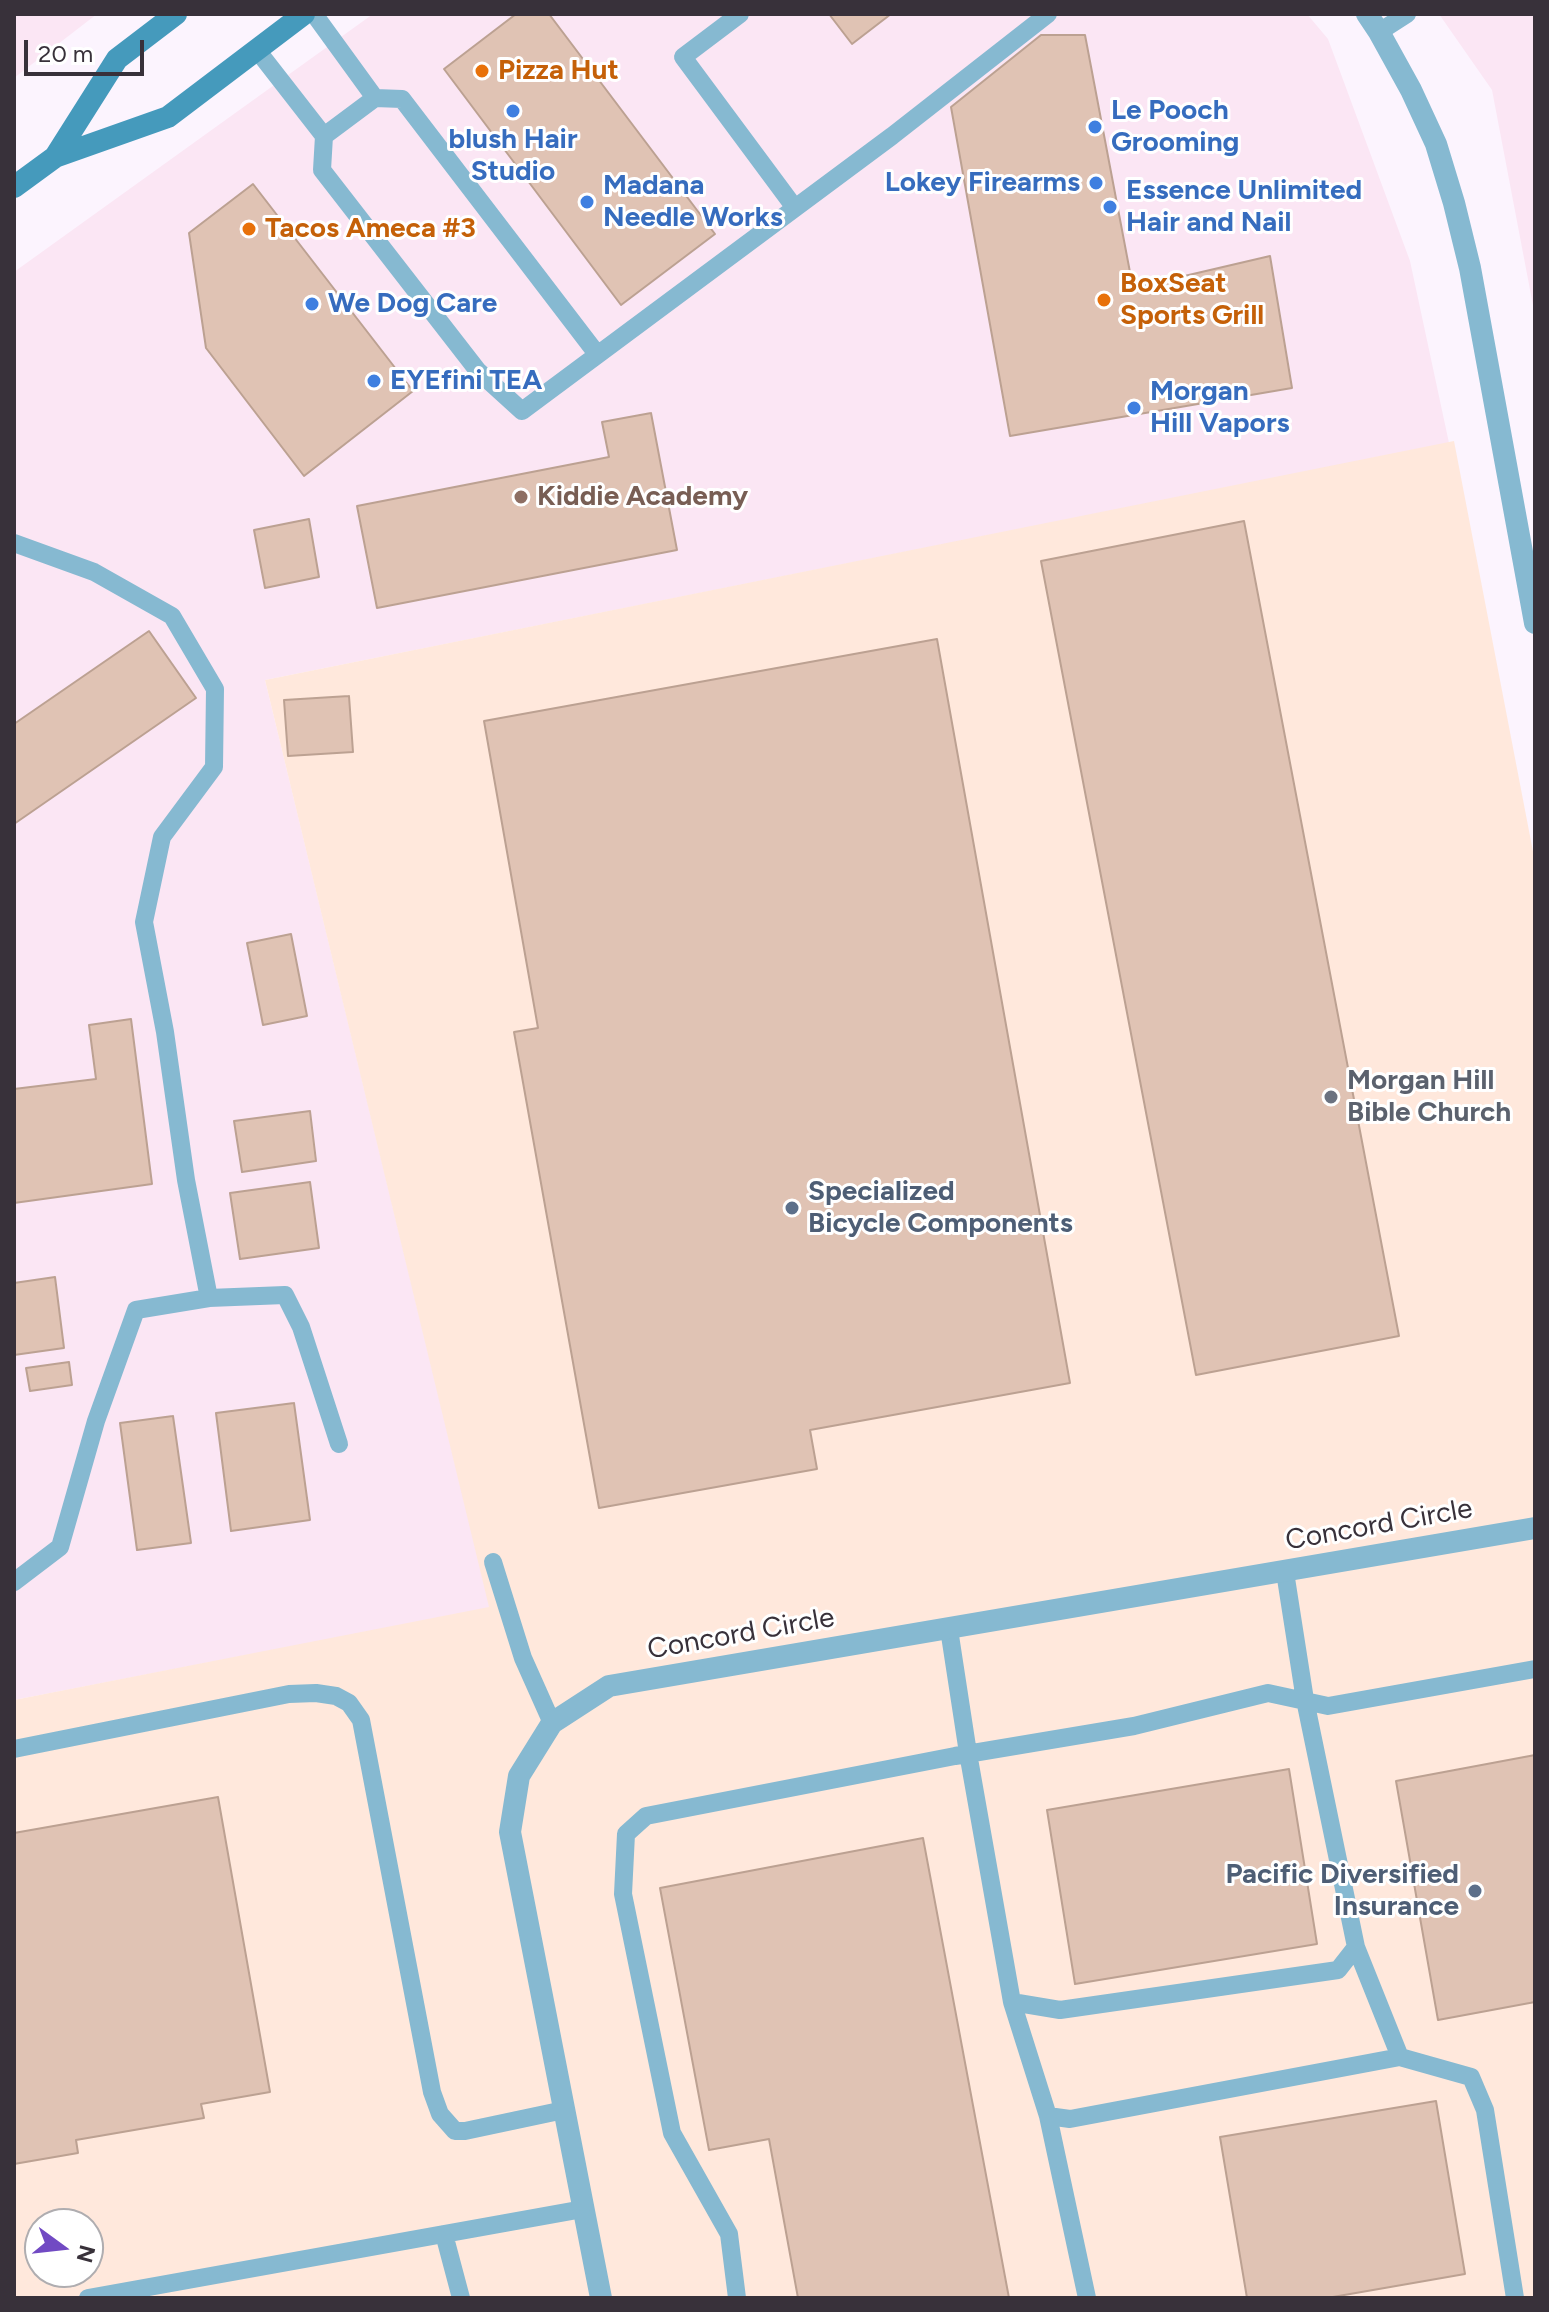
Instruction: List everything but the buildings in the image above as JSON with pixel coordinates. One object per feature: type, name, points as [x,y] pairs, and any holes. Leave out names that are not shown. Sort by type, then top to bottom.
[{"type":"main road","points":[[14,187],[55,157],[168,117],[304,14]]},
{"type":"main road","points":[[55,157],[117,59],[167,17]]},
{"type":"street","points":[[1373,23],[1411,90],[1436,144],[1454,203],[1470,268],[1535,623]]},
{"type":"street","name":"Concord Circle","points":[[601,2298],[510,1832],[519,1776],[552,1723],[609,1686],[1535,1528]]},
{"type":"lane","points":[[314,14],[375,98]]},
{"type":"lane","points":[[740,14],[683,57],[795,208]]},
{"type":"lane","points":[[257,50],[324,136],[322,170],[478,371],[522,411],[892,136],[1048,14]]},
{"type":"lane","points":[[1373,23],[1407,14]]},
{"type":"lane","points":[[324,136],[375,98],[402,99],[597,354]]},
{"type":"lane","points":[[14,543],[94,572],[172,616],[215,689],[214,767],[162,837],[144,922],[165,1032],[186,1180],[209,1298]]},
{"type":"lane","points":[[14,1582],[60,1547],[96,1421],[136,1310],[209,1298],[285,1295],[301,1327],[339,1444]]},
{"type":"lane","points":[[493,1562],[523,1658],[552,1723]]},
{"type":"lane","points":[[1285,1572],[1305,1700],[1356,1947],[1400,2057]]},
{"type":"lane","points":[[949,1629],[1012,2002],[1048,2116],[1087,2298]]},
{"type":"lane","points":[[737,2298],[729,2234],[672,2133],[623,1894],[626,1834],[646,1816],[968,1753],[1134,1726],[1268,1693],[1328,1706],[1535,1669]]},
{"type":"lane","points":[[14,1749],[289,1694],[336,1696],[349,1703],[361,1720],[432,2092],[440,2114],[455,2131],[465,2131],[564,2110]]},
{"type":"lane","points":[[1012,2002],[1060,2010],[1338,1970],[1356,1947]]},
{"type":"lane","points":[[1048,2116],[1070,2119],[1400,2057],[1471,2077],[1485,2110],[1515,2298]]},
{"type":"lane","points":[[88,2298],[583,2209]]},
{"type":"lane","points":[[444,2234],[461,2298]]},
{"type":"shaded area","points":[[14,14],[97,14],[14,78]]},
{"type":"shaded area","points":[[373,14],[1307,14],[1328,39],[1410,261],[1449,443],[265,680],[490,1608],[14,1700],[14,272]]},
{"type":"shaded area","points":[[1439,14],[1535,14],[1535,316],[1492,90]]},
{"type":"shaded area","points":[[1454,441],[1535,862],[1535,2298],[14,2298],[14,1700],[489,1607],[265,680]]},
{"type":"place","name":"Pizza Hut","points":[[482,71]]},
{"type":"place","name":"blush Hair Studio","points":[[513,111]]},
{"type":"place","name":"Le Pooch Grooming","points":[[1095,127]]},
{"type":"place","name":"Lokey Firearms","points":[[1096,183]]},
{"type":"place","name":"Madana Needle Works","points":[[587,202]]},
{"type":"place","name":"Essence Unlimited Hair and Nail","points":[[1110,207]]},
{"type":"place","name":"Tacos Ameca #3","points":[[249,229]]},
{"type":"place","name":"BoxSeat Sports Grill","points":[[1104,300]]},
{"type":"place","name":"We Dog Care","points":[[312,304]]},
{"type":"place","name":"EYEfini TEA","points":[[374,381]]},
{"type":"place","name":"Morgan Hill Vapors","points":[[1134,408]]},
{"type":"place","name":"Kiddie Academy","points":[[521,497]]},
{"type":"place","name":"Morgan Hill Bible Church","points":[[1331,1097]]},
{"type":"place","name":"Specialized Bicycle Components","points":[[792,1208]]},
{"type":"place","name":"Pacific Diversified Insurance","points":[[1475,1891]]}]
